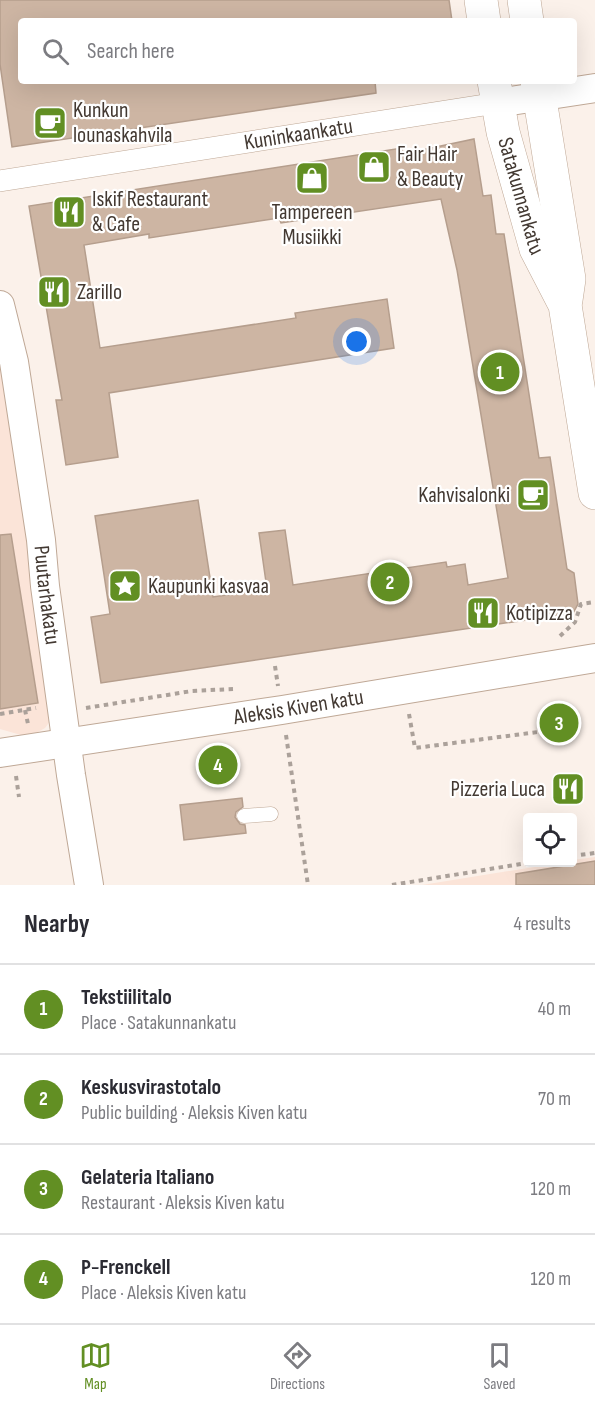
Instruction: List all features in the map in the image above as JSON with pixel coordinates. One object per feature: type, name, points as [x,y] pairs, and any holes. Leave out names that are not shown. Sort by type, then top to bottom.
[{"type":"main road","points":[[481,0],[484,18]]},
{"type":"main road","points":[[524,0],[527,18]]},
{"type":"main road","name":"Satakunnankatu","points":[[538,88],[569,279],[565,305],[595,493]]},
{"type":"main road","name":"Satakunnankatu","points":[[495,92],[503,132],[536,249],[565,305]]},
{"type":"street","name":"Kuninkaankatu","points":[[0,181],[495,92],[538,88],[595,88]]},
{"type":"street","name":"Puutarhakatu","points":[[0,305],[14,362],[89,885]]},
{"type":"street","name":"Aleksis Kiven katu","points":[[8,764],[67,741],[282,710],[595,658]]},
{"type":"lane","points":[[244,816],[271,814]]},
{"type":"path","points":[[575,622],[581,604],[595,602]]},
{"type":"path","points":[[275,666],[309,885]]},
{"type":"path","points":[[405,689],[415,748],[561,729]]},
{"type":"path","points":[[0,714],[25,710]]},
{"type":"path","points":[[8,764],[19,797]]},
{"type":"path","points":[[577,855],[595,853]]},
{"type":"path","points":[[392,885],[523,864]]},
{"type":"shaded area","points":[[0,361],[32,531],[27,549],[53,710],[51,720],[45,728],[36,733],[21,735],[0,729]]},
{"type":"shaded area","points":[[595,857],[595,885],[422,885],[534,867],[577,867],[577,859]]},
{"type":"building","points":[[0,0],[449,0],[452,18],[18,18],[18,84],[375,84],[376,93],[12,147],[0,64]]},
{"type":"building","points":[[474,139],[483,196],[491,195],[496,234],[504,234],[539,458],[550,457],[567,569],[574,573],[578,604],[573,613],[101,683],[91,617],[110,614],[95,516],[198,500],[213,597],[267,589],[259,533],[285,530],[293,585],[446,562],[447,567],[465,564],[468,585],[508,578],[457,270],[441,199],[281,223],[279,218],[149,238],[149,234],[84,245],[100,348],[296,318],[295,313],[387,299],[394,348],[109,393],[118,457],[66,465],[56,400],[62,400],[29,206],[402,148],[403,154]]},
{"type":"building","points":[[11,534],[38,703],[0,709],[0,535]]},
{"type":"building","points":[[222,754],[228,762],[227,769],[218,779],[207,767],[209,757]]},
{"type":"building","points":[[242,798],[243,807],[236,812],[235,817],[240,824],[245,825],[246,833],[184,840],[180,805]]},
{"type":"building","points":[[595,861],[595,885],[516,885],[516,874],[559,867],[577,867],[577,864]]},
{"type":"place","name":"Kunkun lounaskahvila","points":[[50,123]]},
{"type":"place","name":"Fair Hair & Beauty","points":[[374,167]]},
{"type":"place","name":"Tampereen Musiikki","points":[[312,178]]},
{"type":"place","name":"Iskif Restaurant & Cafe","points":[[69,212]]},
{"type":"place","name":"Zarillo","points":[[54,292]]},
{"type":"place","name":"Tekstiilitalo","points":[[500,372]]},
{"type":"place","name":"Kahvisalonki","points":[[533,495]]},
{"type":"place","name":"Keskusvirastotalo","points":[[390,582]]},
{"type":"place","name":"Kaupunki kasvaa","points":[[125,586]]},
{"type":"place","name":"Kotipizza","points":[[483,613]]},
{"type":"place","name":"Gelateria Italiano","points":[[559,723]]},
{"type":"place","name":"P-Frenckell","points":[[218,765]]},
{"type":"place","name":"Pizzeria Luca","points":[[568,789]]}]
